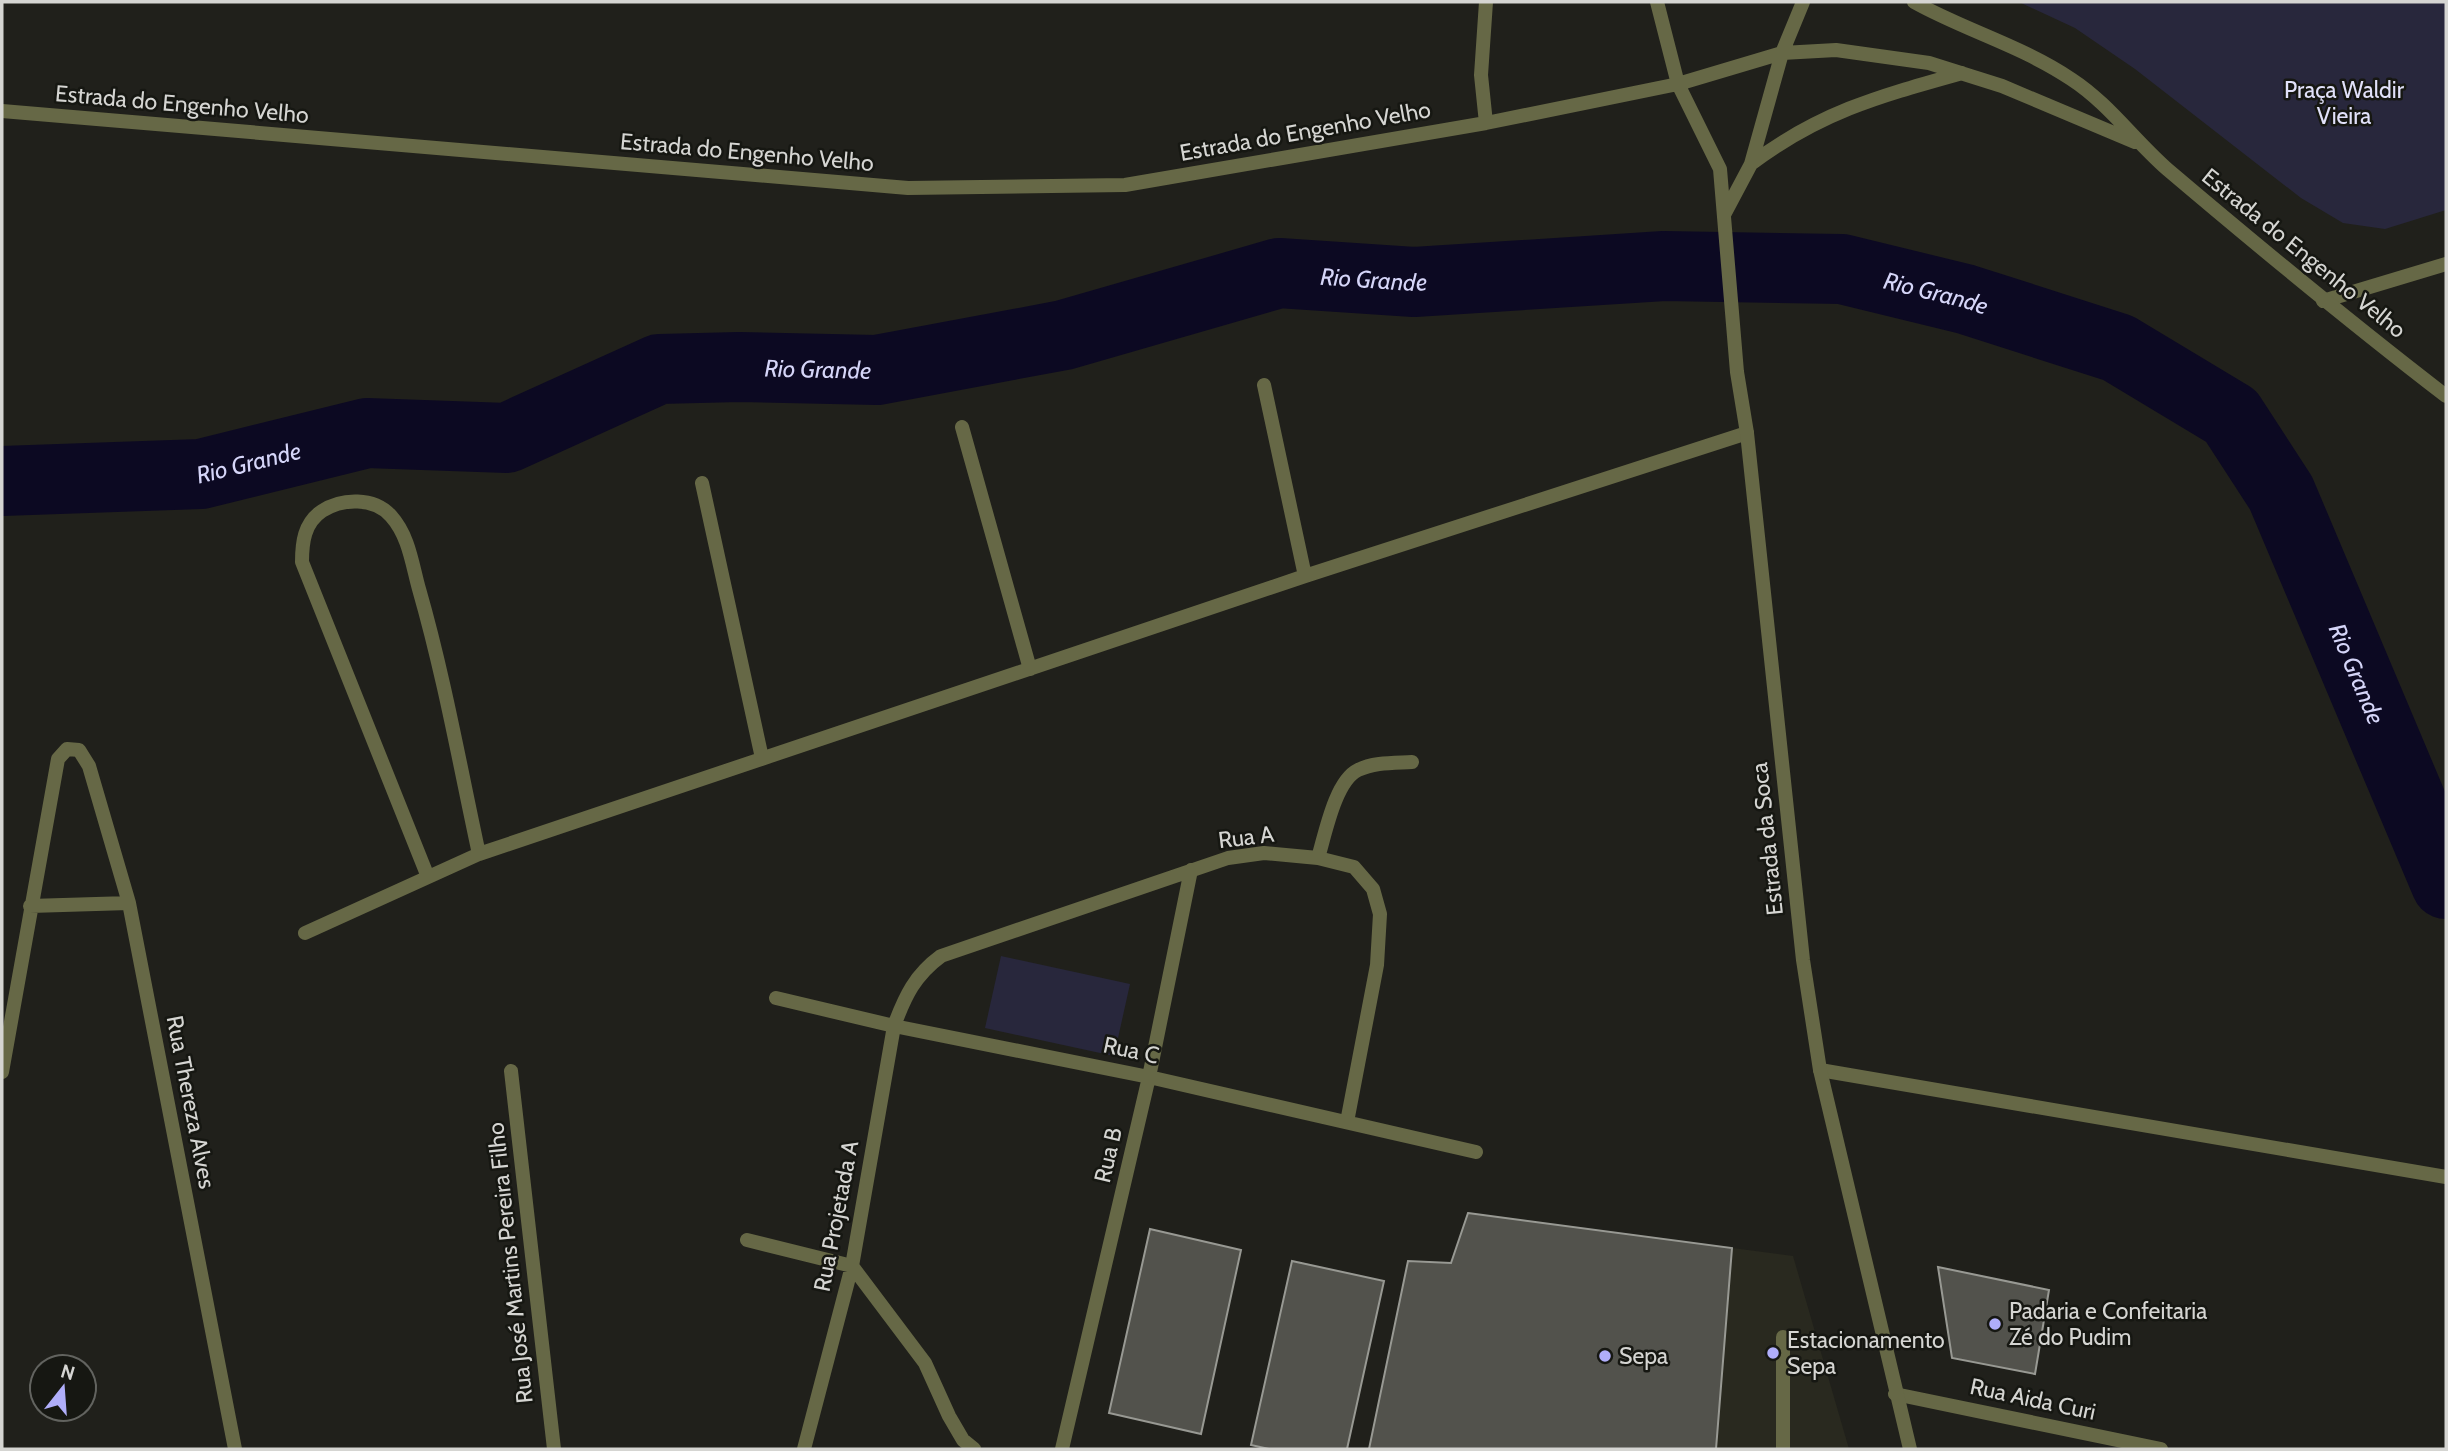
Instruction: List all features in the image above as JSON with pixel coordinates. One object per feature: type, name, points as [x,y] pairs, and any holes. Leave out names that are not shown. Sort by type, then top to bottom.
[{"type":"street","points":[[1486,2],[1481,75],[1486,123]]},
{"type":"street","name":"Estrada da Soca","points":[[1657,2],[1678,84],[1720,169],[1737,372],[1747,432],[1803,960],[1820,1070],[1910,1449]]},
{"type":"street","points":[[1724,215],[1751,164],[1782,53],[1802,2]]},
{"type":"street","name":"Estrada do Engenho Velho","points":[[1914,2],[1991,36],[2070,78],[2105,105],[2135,142],[2323,301],[2446,396]]},
{"type":"street","name":"Estrada do Engenho Velho","points":[[2,111],[908,188],[1125,184],[1486,123],[1678,84],[1782,53],[1863,51],[1929,63],[2002,86],[2135,142]]},
{"type":"street","points":[[1751,164],[1782,141],[1819,120],[1867,100],[1962,73]]},
{"type":"street","points":[[2323,301],[2446,264]]},
{"type":"street","points":[[1264,384],[1305,576]]},
{"type":"street","points":[[962,427],[1030,669]]},
{"type":"street","points":[[305,933],[479,854],[1305,576],[1747,432]]},
{"type":"street","points":[[702,483],[762,758]]},
{"type":"street","points":[[428,877],[302,562],[302,544],[308,524],[323,510],[358,500],[374,504],[389,514],[404,534],[432,637],[479,854]]},
{"type":"street","name":"Rua Thereza Alves","points":[[30,906],[58,759],[67,750],[79,750],[89,766],[130,903],[235,1449]]},
{"type":"street","points":[[1318,858],[1346,781],[1357,770],[1382,764],[1412,762]]},
{"type":"street","name":"Rua A","points":[[907,991],[923,970],[941,956],[1228,858],[1264,853],[1318,858],[1354,867],[1373,889],[1380,914],[1377,965],[1347,1122]]},
{"type":"street","name":"Rua B","points":[[1062,1449],[1149,1077],[1191,870]]},
{"type":"street","points":[[2,1072],[30,906],[130,903]]},
{"type":"street","name":"Rua Projetada A","points":[[804,1449],[852,1266],[894,1026],[907,991]]},
{"type":"street","name":"Rua C","points":[[776,998],[894,1026],[1149,1077],[1476,1152]]},
{"type":"street","points":[[1820,1070],[2446,1177]]},
{"type":"street","name":"Rua José Martins Pereira Filho","points":[[511,1071],[554,1449]]},
{"type":"street","points":[[747,1240],[852,1266],[925,1363],[949,1416],[963,1440],[974,1449]]},
{"type":"street","points":[[1783,1337],[1783,1449]]},
{"type":"street","name":"Rua Aida Curi","points":[[1895,1394],[2161,1449]]},
{"type":"shaded area","name":"Sepa","points":[[1468,1213],[1793,1256],[1849,1449],[1369,1449],[1408,1261],[1451,1263]]},
{"type":"green space","name":"Praça Waldir Vieira","points":[[2019,2],[2446,2],[2446,210],[2385,229],[2343,223],[2301,198],[2135,69],[2075,28]]},
{"type":"green space","points":[[1001,956],[1130,984],[1114,1056],[985,1028]]},
{"type":"building","name":"Sepa","points":[[1468,1213],[1732,1248],[1716,1449],[1369,1449],[1408,1261],[1451,1263]]},
{"type":"building","points":[[1150,1229],[1241,1250],[1201,1434],[1109,1413]]},
{"type":"building","points":[[1292,1261],[1384,1281],[1347,1449],[1269,1449],[1251,1445]]},
{"type":"building","name":"Padaria e Confeitaria Zé do Pudim","points":[[1938,1267],[2049,1290],[2035,1374],[1952,1358]]},
{"type":"waterway","name":"Rio Grande","points":[[2,481],[201,474],[367,433],[507,438],[659,369],[739,367],[877,370],[1064,335],[1279,273],[1414,282],[1664,266],[1842,269],[1965,299],[2118,348],[2231,416],[2281,493],[2446,884]]},
{"type":"place","name":"Padaria e Confeitaria Zé do Pudim","points":[[1995,1324]]},
{"type":"place","name":"Estacionamento Sepa","points":[[1773,1353]]},
{"type":"place","name":"Sepa","points":[[1605,1356]]}]
